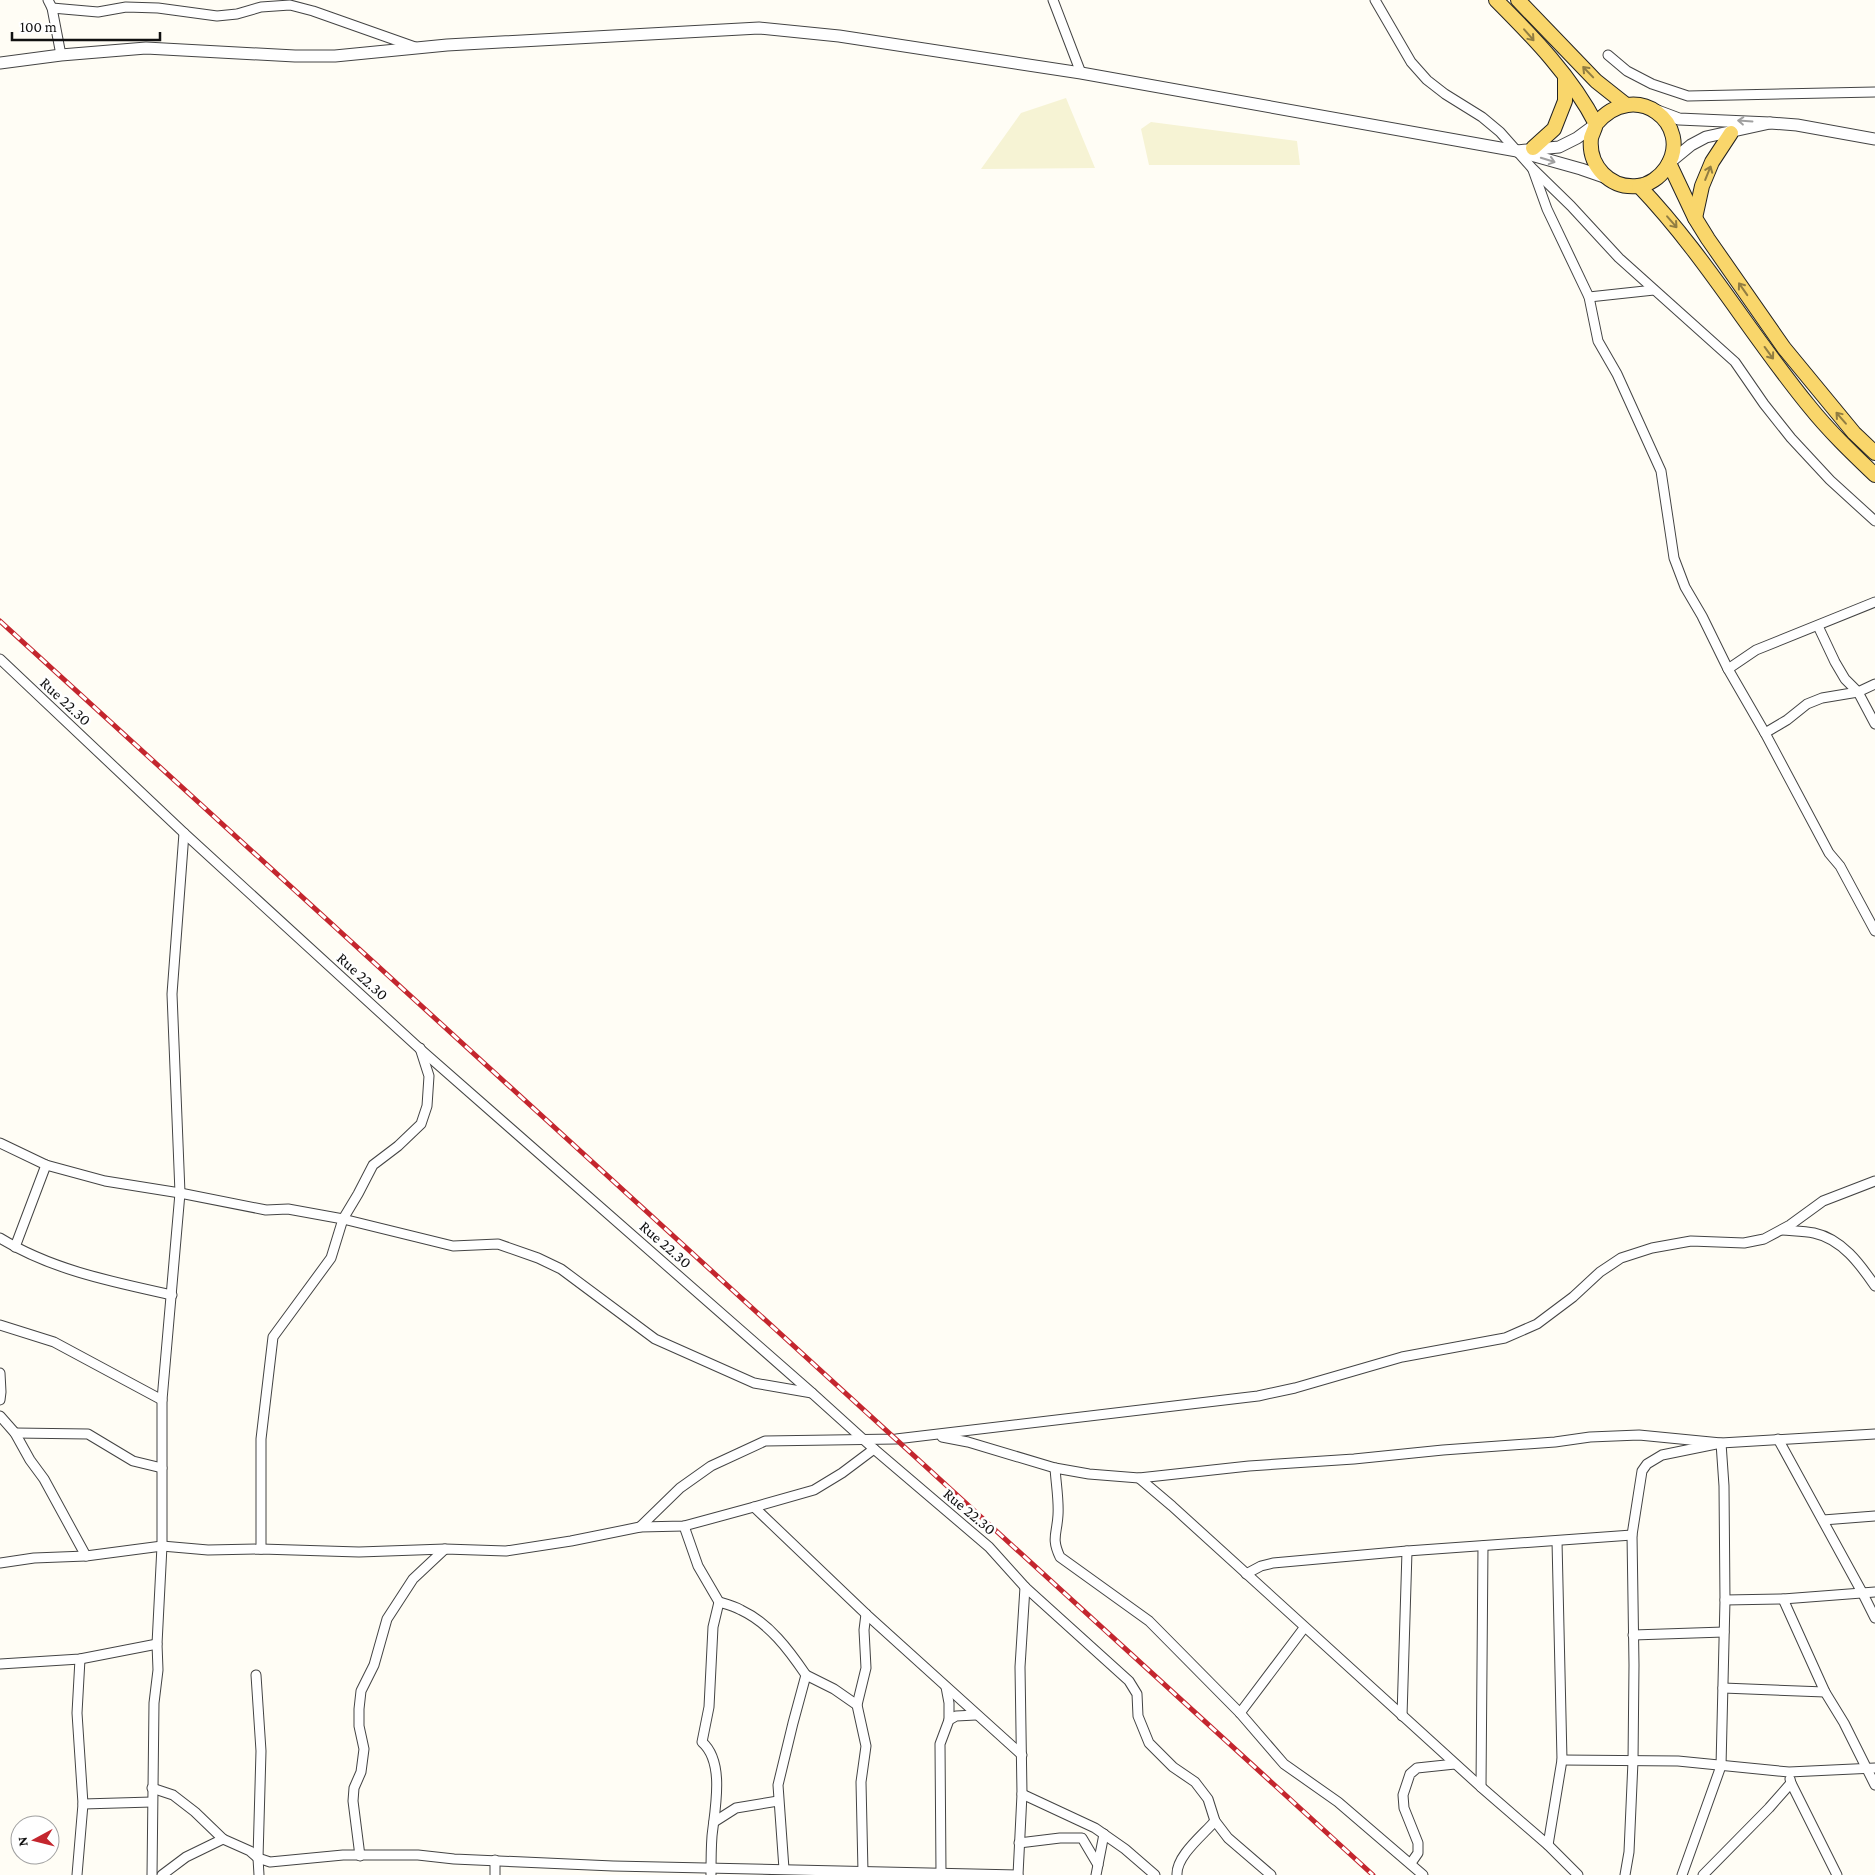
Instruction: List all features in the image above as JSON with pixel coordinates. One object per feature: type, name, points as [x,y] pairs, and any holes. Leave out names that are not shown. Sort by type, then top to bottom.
[{"type":"main road","points":[[1496,0],[1565,77],[1586,104],[1596,124]]},
{"type":"main road","points":[[1518,0],[1596,81],[1625,104]]},
{"type":"main road","points":[[1532,148],[1554,129],[1565,101],[1565,77]]},
{"type":"main road","points":[[1625,104],[1644,106],[1654,110],[1663,118],[1673,139],[1673,151],[1669,163],[1662,174],[1652,182],[1639,186],[1626,186],[1610,180],[1603,175],[1595,164],[1591,151],[1591,137],[1596,124],[1614,108],[1625,104]]},
{"type":"main road","points":[[1695,218],[1702,186],[1712,162],[1731,133]]},
{"type":"main road","points":[[1669,163],[1695,218],[1784,348],[1836,413],[1875,453]]},
{"type":"main road","points":[[1639,186],[1678,229],[1810,407],[1842,443],[1875,475]]},
{"type":"street","points":[[1053,0],[1081,73]]},
{"type":"street","points":[[1375,0],[1411,62],[1427,80],[1445,94],[1482,117],[1500,132],[1619,258],[1736,362],[1764,404],[1791,438],[1830,480],[1875,521]]},
{"type":"street","points":[[61,55],[50,4],[98,12],[126,7],[158,8],[217,16],[237,14],[261,7],[290,5],[313,11],[418,48]]},
{"type":"street","points":[[0,64],[61,55],[146,48],[295,56],[335,56],[447,45],[759,28],[839,36],[1081,73],[1517,151],[1582,169],[1610,180]]},
{"type":"street","points":[[1608,55],[1627,71],[1652,84],[1688,96],[1875,92]]},
{"type":"street","points":[[1654,110],[1680,119],[1770,123],[1875,139]]},
{"type":"street","points":[[1669,163],[1692,145],[1706,137],[1770,123]]},
{"type":"street","points":[[1517,151],[1566,145],[1596,124]]},
{"type":"street","points":[[1532,168],[1547,209],[1589,297],[1598,341],[1617,374],[1661,471],[1674,558],[1685,587],[1829,853],[1840,866],[1875,931]]},
{"type":"street","points":[[1589,297],[1654,290]]},
{"type":"street","points":[[1728,669],[1756,650],[1873,606]]},
{"type":"street","points":[[1818,626],[1840,670],[1858,692],[1875,724]]},
{"type":"street","name":"Rue 22.30","points":[[0,659],[184,833],[420,1048],[874,1449],[989,1547],[1025,1587],[1129,1681],[1137,1694],[1138,1716],[1149,1743],[1173,1767],[1196,1782],[1208,1799],[1215,1821],[1228,1838],[1271,1875]]},
{"type":"street","points":[[1765,733],[1787,720],[1806,704],[1822,698],[1858,692],[1875,684]]},
{"type":"street","points":[[152,1875],[154,1703],[158,1670],[157,1644],[162,1546],[162,1400],[180,1193],[172,994],[184,833]]},
{"type":"street","points":[[261,1549],[261,1439],[274,1337],[331,1258],[343,1220],[373,1165],[398,1146],[421,1124],[427,1106],[429,1076],[420,1048]]},
{"type":"street","points":[[0,1143],[46,1165],[105,1181],[266,1210],[288,1209],[453,1246],[498,1244],[538,1258],[561,1270],[655,1339],[754,1383],[812,1393]]},
{"type":"street","points":[[15,1247],[46,1165]]},
{"type":"street","points":[[640,1527],[680,1488],[710,1466],[765,1441],[864,1440],[932,1436],[1258,1396],[1295,1388],[1402,1357],[1505,1338],[1537,1324],[1574,1297],[1600,1272],[1621,1258],[1652,1248],[1691,1241],[1754,1242],[1764,1240],[1782,1230],[1823,1201],[1875,1181]]},
{"type":"street","points":[[1782,1230],[1814,1233],[1835,1242],[1852,1256],[1875,1286]]},
{"type":"street","points":[[0,1238],[48,1262],[118,1283],[172,1295]]},
{"type":"street","points":[[0,1325],[54,1342],[162,1400]]},
{"type":"street","points":[[0,1373],[0,1400]]},
{"type":"street","points":[[0,1416],[15,1433],[30,1460],[44,1479],[86,1556]]},
{"type":"street","points":[[15,1433],[88,1434],[133,1461],[162,1468]]},
{"type":"street","points":[[1625,1875],[1629,1852],[1633,1761],[1632,1534],[1642,1471],[1647,1464],[1662,1455],[1721,1443],[1875,1434]]},
{"type":"street","points":[[932,1436],[968,1442],[1055,1468],[1089,1474],[1139,1478],[1249,1466],[1354,1459],[1590,1437],[1639,1435],[1721,1443]]},
{"type":"street","points":[[1778,1439],[1824,1520],[1875,1618]]},
{"type":"street","points":[[1682,1875],[1721,1766],[1725,1600],[1721,1443]]},
{"type":"street","points":[[0,1563],[34,1558],[86,1556],[162,1546],[208,1550],[261,1549],[359,1552],[445,1549],[506,1551],[571,1541],[640,1527],[684,1526],[754,1507],[814,1490],[842,1473],[874,1449]]},
{"type":"street","points":[[1055,1468],[1058,1516],[1054,1535],[1056,1549],[1060,1557],[1150,1621],[1240,1713],[1284,1764],[1338,1802],[1423,1875]]},
{"type":"street","points":[[1139,1478],[1455,1764],[1548,1845],[1578,1875]]},
{"type":"street","points":[[754,1507],[866,1614],[1022,1755]]},
{"type":"street","points":[[1824,1520],[1875,1516]]},
{"type":"street","points":[[684,1526],[698,1566],[719,1602],[741,1610],[767,1627],[797,1661],[806,1675],[834,1689],[857,1705]]},
{"type":"street","points":[[1246,1574],[1261,1566],[1273,1563],[1407,1550],[1557,1541],[1632,1534]]},
{"type":"street","points":[[1548,1845],[1562,1760],[1557,1541]]},
{"type":"street","points":[[1481,1787],[1483,1546]]},
{"type":"street","points":[[360,1856],[353,1801],[354,1788],[361,1772],[364,1749],[359,1726],[358,1709],[361,1691],[374,1665],[387,1620],[413,1579],[445,1549]]},
{"type":"street","points":[[1402,1716],[1407,1550]]},
{"type":"street","points":[[152,1788],[172,1795],[195,1812],[223,1839],[250,1851],[258,1858],[270,1862],[343,1855],[418,1855],[699,1868],[711,1871],[784,1868],[863,1872],[1018,1875],[1022,1794],[1020,1667],[1025,1587]]},
{"type":"street","points":[[1725,1600],[1783,1599],[1875,1592]]},
{"type":"street","points":[[1783,1599],[1826,1692],[1871,1768],[1875,1785]]},
{"type":"street","points":[[711,1871],[717,1783],[709,1748],[702,1742],[709,1707],[713,1627],[719,1602]]},
{"type":"street","points":[[863,1872],[861,1782],[866,1746],[857,1705],[866,1668],[864,1630],[866,1614]]},
{"type":"street","points":[[1240,1713],[1304,1628]]},
{"type":"street","points":[[1633,1635],[1724,1632]]},
{"type":"street","points":[[0,1664],[80,1659],[157,1644]]},
{"type":"street","points":[[78,1875],[84,1804],[77,1714],[80,1659]]},
{"type":"street","points":[[256,1675],[261,1751],[259,1875]]},
{"type":"street","points":[[784,1868],[781,1816],[778,1801],[780,1776],[806,1675]]},
{"type":"street","points":[[941,1873],[940,1744],[949,1720],[946,1687]]},
{"type":"street","points":[[1724,1688],[1826,1692]]},
{"type":"street","points":[[949,1720],[956,1716],[976,1715]]},
{"type":"street","points":[[1562,1760],[1678,1761],[1790,1772],[1871,1768]]},
{"type":"street","points":[[1411,1863],[1418,1853],[1418,1843],[1404,1808],[1403,1794],[1410,1774],[1416,1768],[1455,1764]]},
{"type":"street","points":[[1790,1772],[1791,1783],[1837,1875]]},
{"type":"street","points":[[1703,1875],[1791,1783]]},
{"type":"street","points":[[1022,1794],[1095,1828],[1125,1849],[1155,1875]]},
{"type":"street","points":[[714,1822],[736,1808],[778,1801]]},
{"type":"street","points":[[84,1804],[152,1802]]},
{"type":"street","points":[[1177,1875],[1176,1870],[1184,1853],[1215,1821]]},
{"type":"street","points":[[1096,1875],[1104,1834]]},
{"type":"street","points":[[1020,1842],[1082,1838],[1098,1865]]},
{"type":"street","points":[[162,1875],[186,1857],[223,1839]]},
{"type":"street","points":[[495,1860],[495,1875]]},
{"type":"street","points":[[693,1875],[699,1868]]},
{"type":"shaded area","points":[[1066,98],[1095,168],[981,169],[1021,113]]},
{"type":"shaded area","points":[[1151,122],[1297,141],[1300,165],[1149,165],[1141,129]]},
{"type":"railway","points":[[0,621],[1373,1875]]}]
